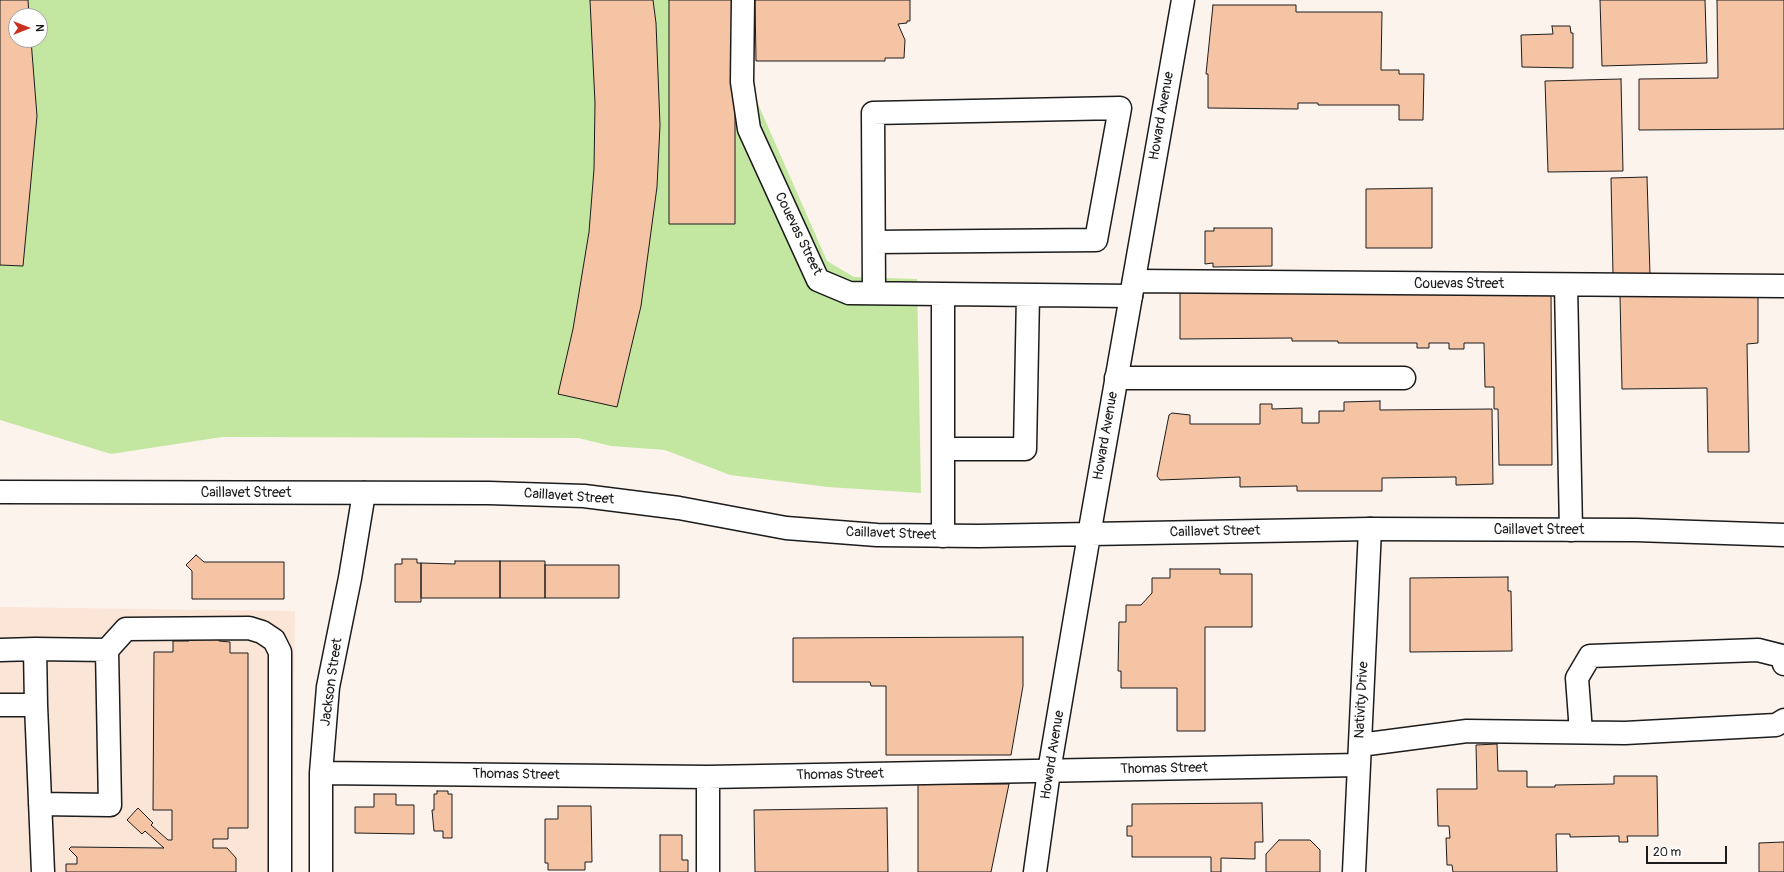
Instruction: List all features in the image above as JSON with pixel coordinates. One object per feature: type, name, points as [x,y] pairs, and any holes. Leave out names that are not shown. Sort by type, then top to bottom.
[{"type":"main road","name":"Couevas Street","points":[[743,0],[742,82],[748,129],[818,280],[849,293],[1028,295],[1133,288],[1566,285],[1784,286]]},
{"type":"main road","name":"Howard Avenue","points":[[1035,872],[1049,771],[1089,535],[1183,0]]},
{"type":"main road","points":[[874,242],[1096,240],[1120,108],[872,113],[874,293]]},
{"type":"main road","points":[[1566,285],[1571,530]]},
{"type":"main road","points":[[944,294],[944,536]]},
{"type":"main road","points":[[944,449],[1025,449],[1028,295]]},
{"type":"main road","points":[[1116,378],[1404,378]]},
{"type":"main road","name":"Caillavet Street","points":[[0,492],[489,493],[584,496],[679,508],[786,528],[878,535],[1089,535],[1370,529],[1571,530],[1784,535]]},
{"type":"main road","name":"Jackson Street","points":[[321,872],[321,773],[328,686],[350,578],[364,493]]},
{"type":"main road","name":"Nativity Drive","points":[[1354,872],[1370,529]]},
{"type":"main road","points":[[40,804],[110,804],[106,650],[126,629],[249,628],[262,632],[274,640],[280,652],[280,872]]},
{"type":"main road","points":[[35,649],[43,872]]},
{"type":"main road","points":[[0,650],[106,650]]},
{"type":"main road","points":[[1581,732],[1577,678],[1590,656],[1758,650],[1782,656],[1784,664]]},
{"type":"main road","points":[[0,705],[36,705]]},
{"type":"main road","name":"Thomas Street","points":[[321,773],[708,777],[1049,771],[1360,755],[1467,731],[1625,733],[1776,725],[1784,720]]},
{"type":"main road","points":[[708,777],[708,872]]},
{"type":"shaded area","points":[[0,607],[295,611],[292,872],[0,872]]},
{"type":"green space","points":[[0,0],[751,0],[751,88],[827,261],[854,277],[917,279],[921,493],[828,487],[730,475],[665,450],[611,446],[578,438],[222,437],[111,454],[0,420]]},
{"type":"building","points":[[0,0],[28,0],[28,8],[8,8],[8,48],[32,48],[37,116],[23,266],[0,265]]},
{"type":"building","points":[[590,0],[653,0],[656,23],[660,125],[657,187],[641,306],[617,407],[558,394],[573,329],[589,232],[594,169],[595,103]]},
{"type":"building","points":[[669,0],[735,0],[735,224],[669,224]]},
{"type":"building","points":[[755,0],[910,0],[910,21],[907,21],[907,23],[898,24],[905,40],[904,58],[885,58],[885,61],[756,61]]},
{"type":"building","points":[[1600,0],[1705,0],[1707,63],[1602,66]]},
{"type":"building","points":[[1717,0],[1784,0],[1784,129],[1639,130],[1639,79],[1718,78]]},
{"type":"building","points":[[1213,5],[1296,5],[1296,12],[1382,12],[1381,70],[1399,70],[1399,74],[1424,74],[1423,120],[1399,120],[1399,105],[1318,105],[1318,103],[1298,103],[1298,109],[1208,108],[1208,74],[1206,74]]},
{"type":"building","points":[[1552,26],[1570,26],[1571,33],[1573,33],[1573,68],[1522,67],[1521,35],[1553,34]]},
{"type":"building","points":[[1621,79],[1623,171],[1548,172],[1545,81]]},
{"type":"building","points":[[1647,177],[1650,274],[1613,275],[1611,178]]},
{"type":"building","points":[[1432,188],[1432,248],[1366,248],[1366,189]]},
{"type":"building","points":[[1214,228],[1272,228],[1272,266],[1213,267],[1213,263],[1205,264],[1205,231],[1214,231]]},
{"type":"building","points":[[1180,287],[1551,289],[1552,465],[1499,465],[1498,409],[1494,409],[1494,387],[1485,387],[1484,343],[1464,343],[1464,349],[1449,349],[1449,343],[1429,343],[1429,348],[1417,348],[1417,343],[1338,343],[1338,341],[1292,341],[1292,338],[1180,339]]},
{"type":"building","points":[[1758,293],[1758,343],[1747,344],[1749,452],[1708,452],[1707,388],[1622,389],[1620,296]]},
{"type":"building","points":[[1380,401],[1380,410],[1492,409],[1493,484],[1456,485],[1456,477],[1382,478],[1382,491],[1297,491],[1297,486],[1240,487],[1240,477],[1160,480],[1157,476],[1169,415],[1172,413],[1190,415],[1190,424],[1260,424],[1260,404],[1272,404],[1272,409],[1302,408],[1302,423],[1319,423],[1319,411],[1344,411],[1344,402]]},
{"type":"building","points":[[196,555],[204,562],[284,562],[284,599],[192,599],[192,571],[186,565]]},
{"type":"building","points":[[402,559],[417,559],[417,563],[421,563],[421,602],[395,602],[395,564],[402,564]]},
{"type":"building","points":[[455,561],[500,561],[500,598],[421,598],[421,563],[455,564]]},
{"type":"building","points":[[500,561],[545,561],[545,598],[500,598]]},
{"type":"building","points":[[545,565],[619,565],[619,598],[545,598]]},
{"type":"building","points":[[1170,569],[1220,569],[1220,574],[1252,574],[1252,627],[1205,627],[1205,731],[1177,731],[1177,688],[1121,688],[1121,671],[1118,671],[1119,622],[1126,622],[1126,605],[1141,605],[1152,593],[1152,578],[1170,578]]},
{"type":"building","points":[[1508,577],[1508,591],[1511,591],[1512,651],[1410,652],[1410,578]]},
{"type":"building","points":[[189,636],[219,636],[219,641],[230,642],[230,653],[248,653],[248,828],[228,828],[228,839],[213,839],[213,848],[227,848],[236,858],[236,872],[66,872],[66,864],[77,864],[77,857],[69,849],[71,847],[164,848],[145,831],[142,834],[127,820],[138,808],[153,823],[151,825],[168,840],[172,840],[172,810],[153,810],[154,652],[173,652],[173,641],[189,641]]},
{"type":"building","points":[[1023,637],[1023,686],[1011,755],[886,755],[886,686],[871,686],[870,682],[793,682],[793,638]]},
{"type":"building","points":[[1497,744],[1498,771],[1527,771],[1527,787],[1614,784],[1614,776],[1657,776],[1658,836],[1627,836],[1628,842],[1619,842],[1619,836],[1570,837],[1570,834],[1556,834],[1557,872],[1453,872],[1452,865],[1447,865],[1446,838],[1450,838],[1449,826],[1438,826],[1437,789],[1477,789],[1476,745]]},
{"type":"building","points":[[918,784],[1009,784],[991,872],[918,872]]},
{"type":"building","points":[[437,791],[448,791],[448,794],[452,794],[452,838],[443,838],[443,831],[434,831],[432,810],[434,810],[434,794],[437,794]]},
{"type":"building","points":[[374,794],[396,794],[396,805],[414,805],[414,834],[355,833],[355,807],[374,807]]},
{"type":"building","points":[[1262,803],[1263,842],[1255,842],[1255,859],[1221,858],[1221,872],[1211,872],[1211,857],[1132,857],[1132,836],[1127,836],[1127,826],[1132,826],[1132,804]]},
{"type":"building","points":[[558,806],[591,806],[592,862],[585,862],[585,870],[548,870],[548,863],[545,863],[545,819],[558,819]]},
{"type":"building","points":[[887,808],[888,872],[755,872],[754,810]]},
{"type":"building","points":[[660,835],[682,835],[682,860],[688,860],[688,872],[660,872]]},
{"type":"building","points":[[1279,840],[1310,840],[1320,850],[1320,872],[1266,872],[1266,854]]},
{"type":"building","points":[[1784,842],[1784,872],[1759,872],[1759,843]]}]
